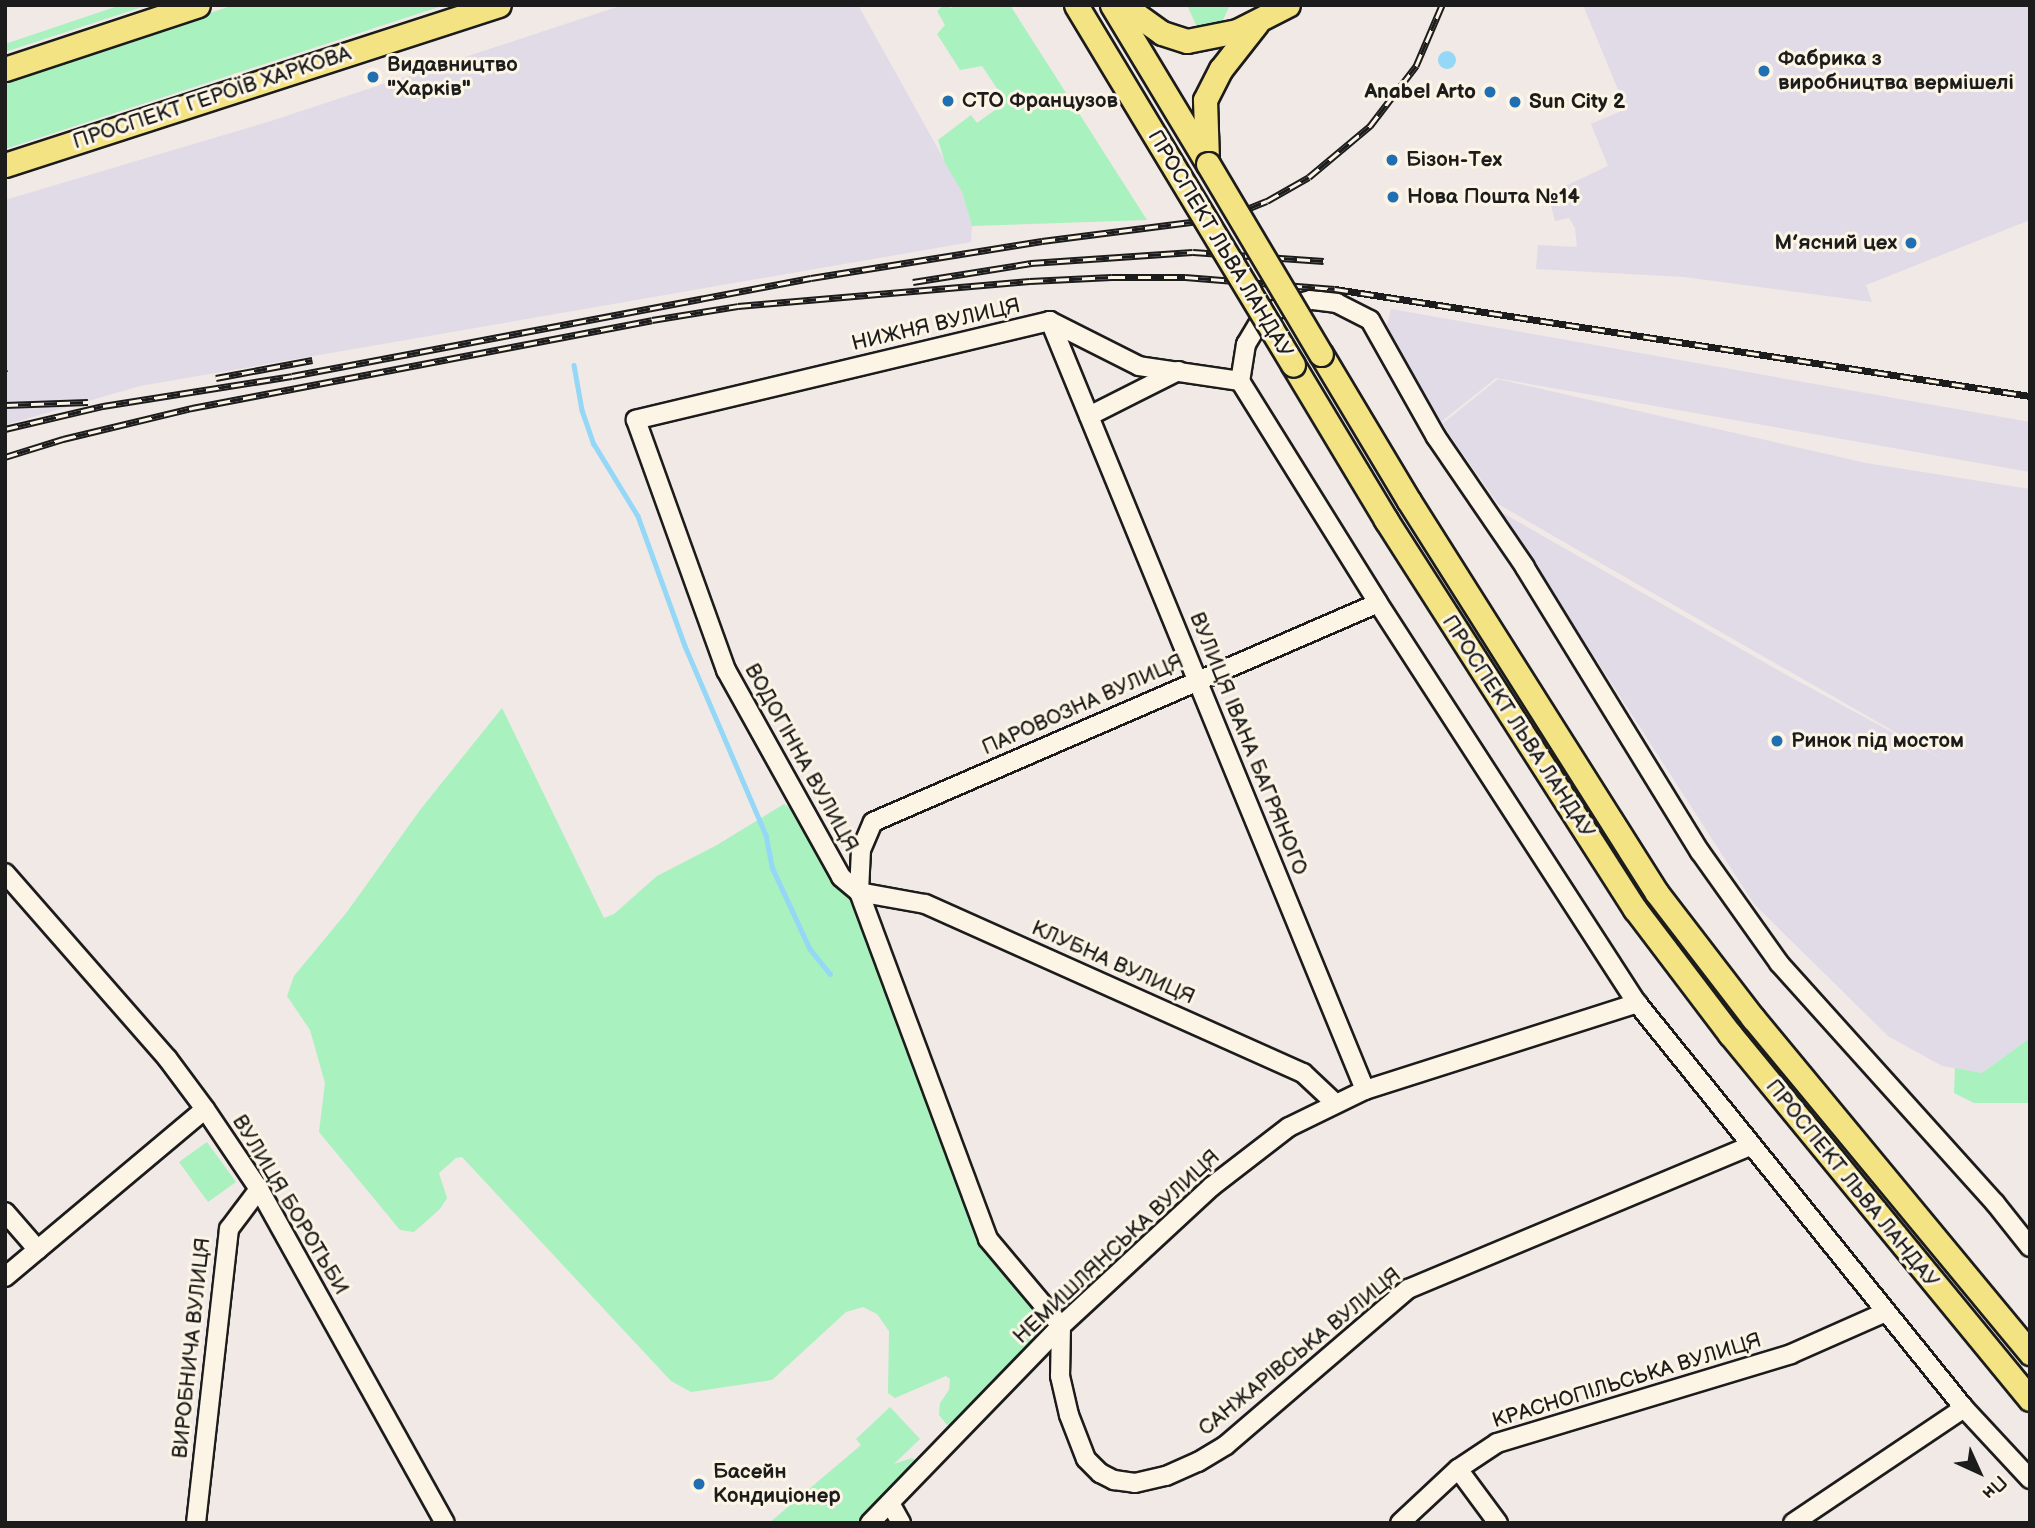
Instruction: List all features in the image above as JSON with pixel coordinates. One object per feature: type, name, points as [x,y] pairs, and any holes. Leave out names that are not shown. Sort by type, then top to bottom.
[{"type":"main road","points":[[5,69],[198,5]]},
{"type":"main road","name":"ПРОСПЕКТ ГЕРОЇВ ХАРКОВА","points":[[5,165],[499,5]]},
{"type":"main road","name":"ПРОСПЕКТ ЛЬВА ЛАНДАУ","points":[[1076,5],[1387,520],[1635,909],[1730,1034],[2030,1399]]},
{"type":"main road","name":"ПРОСПЕКТ ЛЬВА ЛАНДАУ","points":[[1112,5],[1409,501],[1657,893],[1752,1018],[2030,1353]]},
{"type":"main road","points":[[1122,5],[1162,33],[1187,41],[1214,37],[1257,23],[1288,5]]},
{"type":"main road","points":[[1208,164],[1205,100],[1221,69],[1257,23]]},
{"type":"street","points":[[2030,1247],[1995,1203],[1779,963],[1700,852],[1525,567],[1436,437],[1370,320],[1353,310],[1324,300],[1301,301],[1278,309],[1251,331],[1242,358],[1240,381],[1378,603],[1637,1003],[1964,1408],[2030,1479]]},
{"type":"street","name":"НИЖНЯ ВУЛИЦЯ","points":[[636,420],[1050,321],[1139,366],[1240,381]]},
{"type":"street","name":"ВУЛИЦЯ ІВАНА БАГРЯНОГО","points":[[1050,321],[1364,1090]]},
{"type":"street","points":[[1089,416],[1178,371]]},
{"type":"street","name":"ВОДОГІННА ВУЛИЦЯ","points":[[636,420],[726,670],[841,877],[859,892],[988,1239],[1061,1326]]},
{"type":"street","name":"ПАРОВОЗНА ВУЛИЦЯ","points":[[859,892],[861,850],[873,822],[1378,603]]},
{"type":"street","name":"ВУЛИЦЯ БОРОТЬБИ","points":[[5,873],[167,1058],[205,1108],[259,1189],[445,1523]]},
{"type":"street","name":"КЛУБНА ВУЛИЦЯ","points":[[859,892],[925,904],[1303,1073],[1335,1103]]},
{"type":"street","name":"НЕМИШЛЯНСЬКА ВУЛИЦЯ","points":[[870,1523],[1061,1326],[1211,1186],[1289,1127],[1364,1090],[1637,1003]]},
{"type":"street","points":[[5,1277],[205,1108]]},
{"type":"street","name":"САНЖАРІВСЬКА ВУЛИЦЯ","points":[[1061,1326],[1060,1376],[1069,1415],[1086,1459],[1100,1473],[1114,1479],[1135,1483],[1167,1476],[1226,1446],[1408,1289],[1750,1146]]},
{"type":"street","name":"ВИРОБНИЧА ВУЛИЦЯ","points":[[196,1523],[229,1229],[259,1189]]},
{"type":"street","points":[[5,1212],[38,1250]]},
{"type":"street","name":"КРАСНОПІЛЬСЬКА ВУЛИЦЯ","points":[[1400,1523],[1458,1469],[1497,1443],[1791,1354],[1886,1312]]},
{"type":"street","points":[[1793,1523],[1964,1408]]},
{"type":"street","points":[[1458,1469],[1498,1523]]},
{"type":"street","points":[[890,1503],[901,1523]]},
{"type":"shaded area","points":[[623,5],[858,5],[962,192],[972,226],[971,242],[140,386],[5,425],[5,200],[271,121]]},
{"type":"shaded area","points":[[1583,5],[2030,5],[2030,220],[1866,285],[1872,302],[1684,277],[1536,269],[1538,245],[1577,247],[1575,228],[1569,218],[1555,221],[1548,194],[1608,166],[1591,124],[1626,109]]},
{"type":"shaded area","points":[[1391,309],[2030,422],[2030,472],[1496,378],[1441,422],[1385,333]]},
{"type":"shaded area","points":[[1498,379],[1866,463],[2030,489],[2030,1038],[1982,1073],[1942,1066],[1888,1036],[1754,904],[1501,512],[1783,673],[1949,763],[1498,504],[1442,424]]},
{"type":"green space","points":[[121,5],[148,5],[5,52],[5,44]]},
{"type":"green space","points":[[234,5],[445,5],[5,149],[5,81]]},
{"type":"green space","points":[[944,5],[951,8],[955,5],[1010,5],[1147,220],[972,226],[962,192],[945,163],[938,140],[971,115],[977,123],[1006,102],[982,66],[960,70],[937,34],[945,25],[937,11]]},
{"type":"green space","points":[[1187,5],[1229,7],[1222,22],[1205,27],[1196,25]]},
{"type":"green space","points":[[502,708],[604,918],[614,914],[657,876],[717,845],[784,804],[793,810],[841,877],[859,892],[988,1239],[1061,1326],[963,1428],[947,1425],[939,1415],[940,1403],[949,1390],[950,1379],[946,1376],[895,1398],[888,1393],[889,1331],[877,1314],[863,1307],[846,1312],[772,1380],[691,1392],[671,1381],[462,1157],[456,1158],[439,1173],[447,1198],[440,1209],[414,1232],[400,1230],[319,1132],[325,1083],[310,1030],[287,996],[294,976],[347,912],[420,810]]},
{"type":"green space","points":[[2030,1038],[2030,1103],[1974,1103],[1954,1093],[1955,1068],[1982,1073]]},
{"type":"green space","points":[[207,1142],[236,1182],[208,1202],[179,1162]]},
{"type":"green space","points":[[890,1407],[920,1439],[894,1464],[912,1458],[918,1462],[870,1523],[769,1523],[861,1445],[856,1439]]},
{"type":"water","points":[[1447,51],[1453,54],[1456,60],[1453,66],[1447,69],[1441,66],[1438,60],[1441,54]]},
{"type":"waterway","points":[[574,365],[582,410],[594,444],[638,516],[685,646],[766,835],[772,867],[810,949],[830,974]]},
{"type":"railway","points":[[1237,213],[1267,201],[1309,177],[1370,126],[1416,66],[1442,5]]},
{"type":"railway","points":[[5,429],[103,406],[292,376],[811,278],[1042,241],[1205,220]]},
{"type":"railway","points":[[913,282],[1031,263],[1193,252],[1324,261]]},
{"type":"railway","points":[[5,457],[63,439],[192,408],[738,306],[1030,281],[1112,277],[1185,277],[1335,289],[2030,396]]},
{"type":"railway","points":[[216,378],[312,360]]},
{"type":"railway","points":[[5,405],[88,402]]},
{"type":"place","name":"Фабрика з виробництва вермішелі","points":[[1764,71]]},
{"type":"place","name":"Видавництво \"Харків\"","points":[[373,77]]},
{"type":"place","name":"Anabel Arto","points":[[1490,92]]},
{"type":"place","name":"СТО Французов","points":[[948,101]]},
{"type":"place","name":"Sun City 2","points":[[1515,102]]},
{"type":"place","name":"Бізон-Тех","points":[[1392,160]]},
{"type":"place","name":"Нова Пошта №14","points":[[1393,197]]},
{"type":"place","name":"М’ясний цех","points":[[1911,243]]},
{"type":"place","name":"Ринок під мостом","points":[[1777,741]]},
{"type":"place","name":"Басейн Кондиціонер","points":[[699,1484]]}]
